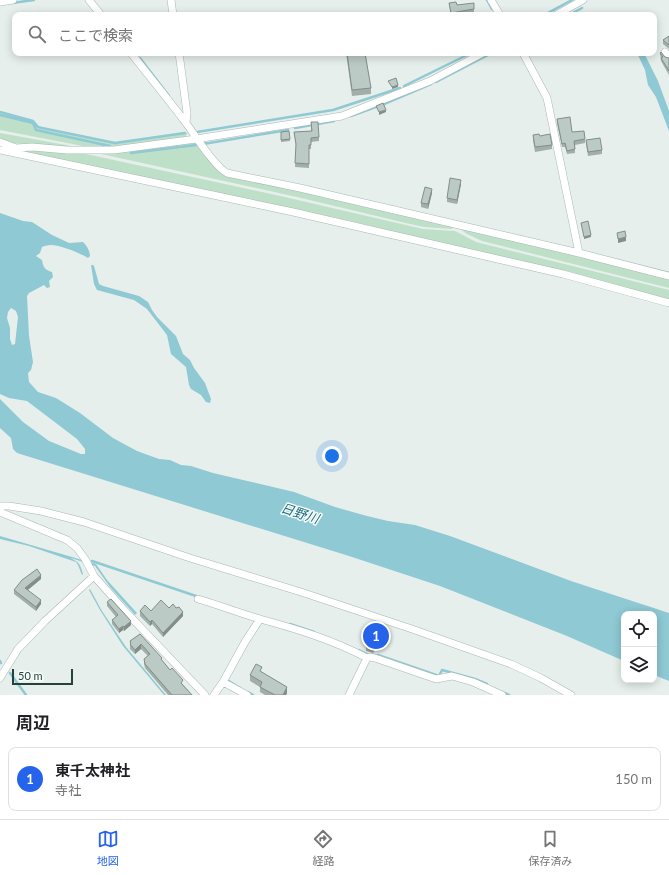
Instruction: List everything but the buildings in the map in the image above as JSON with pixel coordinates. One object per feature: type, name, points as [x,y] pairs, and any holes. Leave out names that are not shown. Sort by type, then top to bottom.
[{"type":"street","points":[[0,2],[13,0]]},
{"type":"street","points":[[89,0],[99,12]]},
{"type":"street","points":[[171,0],[173,12]]},
{"type":"street","points":[[491,0],[498,12]]},
{"type":"street","points":[[562,12],[582,1]]},
{"type":"street","points":[[133,56],[221,169],[230,174],[300,188],[580,253],[669,276]]},
{"type":"street","points":[[179,56],[188,113],[186,122]]},
{"type":"street","points":[[0,150],[14,150],[32,147],[67,150],[114,150],[197,139],[342,116],[430,81],[477,56]]},
{"type":"street","points":[[524,56],[547,98],[580,253]]},
{"type":"street","points":[[0,142],[14,150],[563,274],[669,303]]},
{"type":"street","points":[[0,506],[9,506],[41,512],[84,522],[190,558],[301,592],[511,664],[541,678],[571,695]]},
{"type":"street","points":[[0,512],[67,540],[77,548],[87,562],[94,576],[125,611],[205,695]]},
{"type":"street","points":[[0,678],[18,649],[44,621],[94,576]]},
{"type":"street","points":[[198,599],[316,635],[350,649],[367,658],[375,658],[436,679],[452,676],[473,682],[502,695]]},
{"type":"street","points":[[215,694],[260,619]]},
{"type":"street","points":[[349,695],[367,658]]},
{"type":"street","points":[[223,682],[247,695]]},
{"type":"green space","points":[[0,113],[33,121],[38,128],[110,143],[188,133],[185,137],[117,147],[93,148],[0,130]]},
{"type":"green space","points":[[0,133],[77,147],[10,143],[0,140]]},
{"type":"green space","points":[[196,142],[222,171],[450,225],[453,227],[452,229],[424,227],[297,197],[92,152]]},
{"type":"green space","points":[[25,150],[86,154],[276,195],[423,229],[455,231],[476,242],[669,290],[669,299],[351,221],[25,152]]},
{"type":"green space","points":[[459,228],[669,277],[669,288],[482,241],[467,234]]},
{"type":"water","points":[[638,56],[646,56],[658,81],[669,111],[669,131],[656,97],[648,85],[645,70]]},
{"type":"water","name":"日野川","points":[[0,213],[23,221],[32,222],[52,235],[69,243],[83,242],[87,247],[90,256],[88,258],[65,248],[50,245],[42,247],[40,253],[36,256],[42,260],[46,269],[52,272],[53,277],[49,281],[50,287],[47,288],[44,285],[29,293],[27,296],[29,336],[33,362],[31,370],[28,373],[29,382],[38,392],[56,398],[80,413],[113,438],[137,451],[159,459],[170,460],[181,465],[191,466],[213,473],[294,492],[335,507],[367,516],[415,525],[450,536],[571,581],[669,613],[669,681],[657,676],[657,611],[621,611],[621,660],[567,636],[440,586],[349,556],[17,453],[13,449],[11,438],[0,428],[0,399],[23,422],[49,441],[81,454],[85,454],[85,449],[77,439],[27,401],[9,398],[0,394]],"holes":[[[11,308],[16,311],[18,317],[15,344],[12,345],[7,318],[8,312]]]},
{"type":"water","points":[[91,265],[94,266],[99,284],[139,296],[148,302],[157,317],[176,336],[183,354],[190,360],[205,383],[211,399],[210,403],[206,402],[201,395],[191,389],[186,367],[171,354],[167,335],[147,309],[134,300],[97,290],[94,284]]},
{"type":"water","points":[[0,536],[96,564],[107,580],[137,613],[135,615],[110,587],[95,566],[71,558],[80,565],[82,575],[76,562],[29,546],[0,539]]},
{"type":"water","points":[[90,589],[102,611],[126,647],[166,695],[164,695],[123,646],[100,610],[89,590]]},
{"type":"waterway","points":[[12,3],[34,0]]},
{"type":"waterway","points":[[487,0],[492,9]]},
{"type":"waterway","points":[[550,12],[572,0]]},
{"type":"waterway","points":[[575,12],[582,8]]},
{"type":"waterway","points":[[404,86],[465,56]]},
{"type":"waterway","points":[[436,82],[486,56]]},
{"type":"waterway","points":[[140,58],[169,96]]},
{"type":"waterway","points":[[351,116],[431,84]]},
{"type":"waterway","points":[[197,132],[333,110],[400,88]]},
{"type":"waterway","points":[[0,112],[33,121],[38,127],[115,143],[185,133]]},
{"type":"waterway","points":[[0,115],[33,123],[36,130],[110,146]]},
{"type":"waterway","points":[[295,128],[334,121]]},
{"type":"waterway","points":[[203,144],[288,130]]},
{"type":"waterway","points":[[131,153],[196,145]]},
{"type":"waterway","points":[[92,561],[199,597]]},
{"type":"waterway","points":[[290,624],[314,632]]},
{"type":"waterway","points":[[359,650],[367,654]]},
{"type":"waterway","points":[[378,655],[439,676],[442,670],[475,679],[487,684]]},
{"type":"waterway","points":[[10,673],[26,695]]},
{"type":"waterway","points":[[227,680],[240,688]]},
{"type":"waterway","points":[[248,692],[253,695]]},
{"type":"waterway","points":[[502,692],[509,695]]},
{"type":"place","name":"東千太神社","points":[[376,636]]}]
